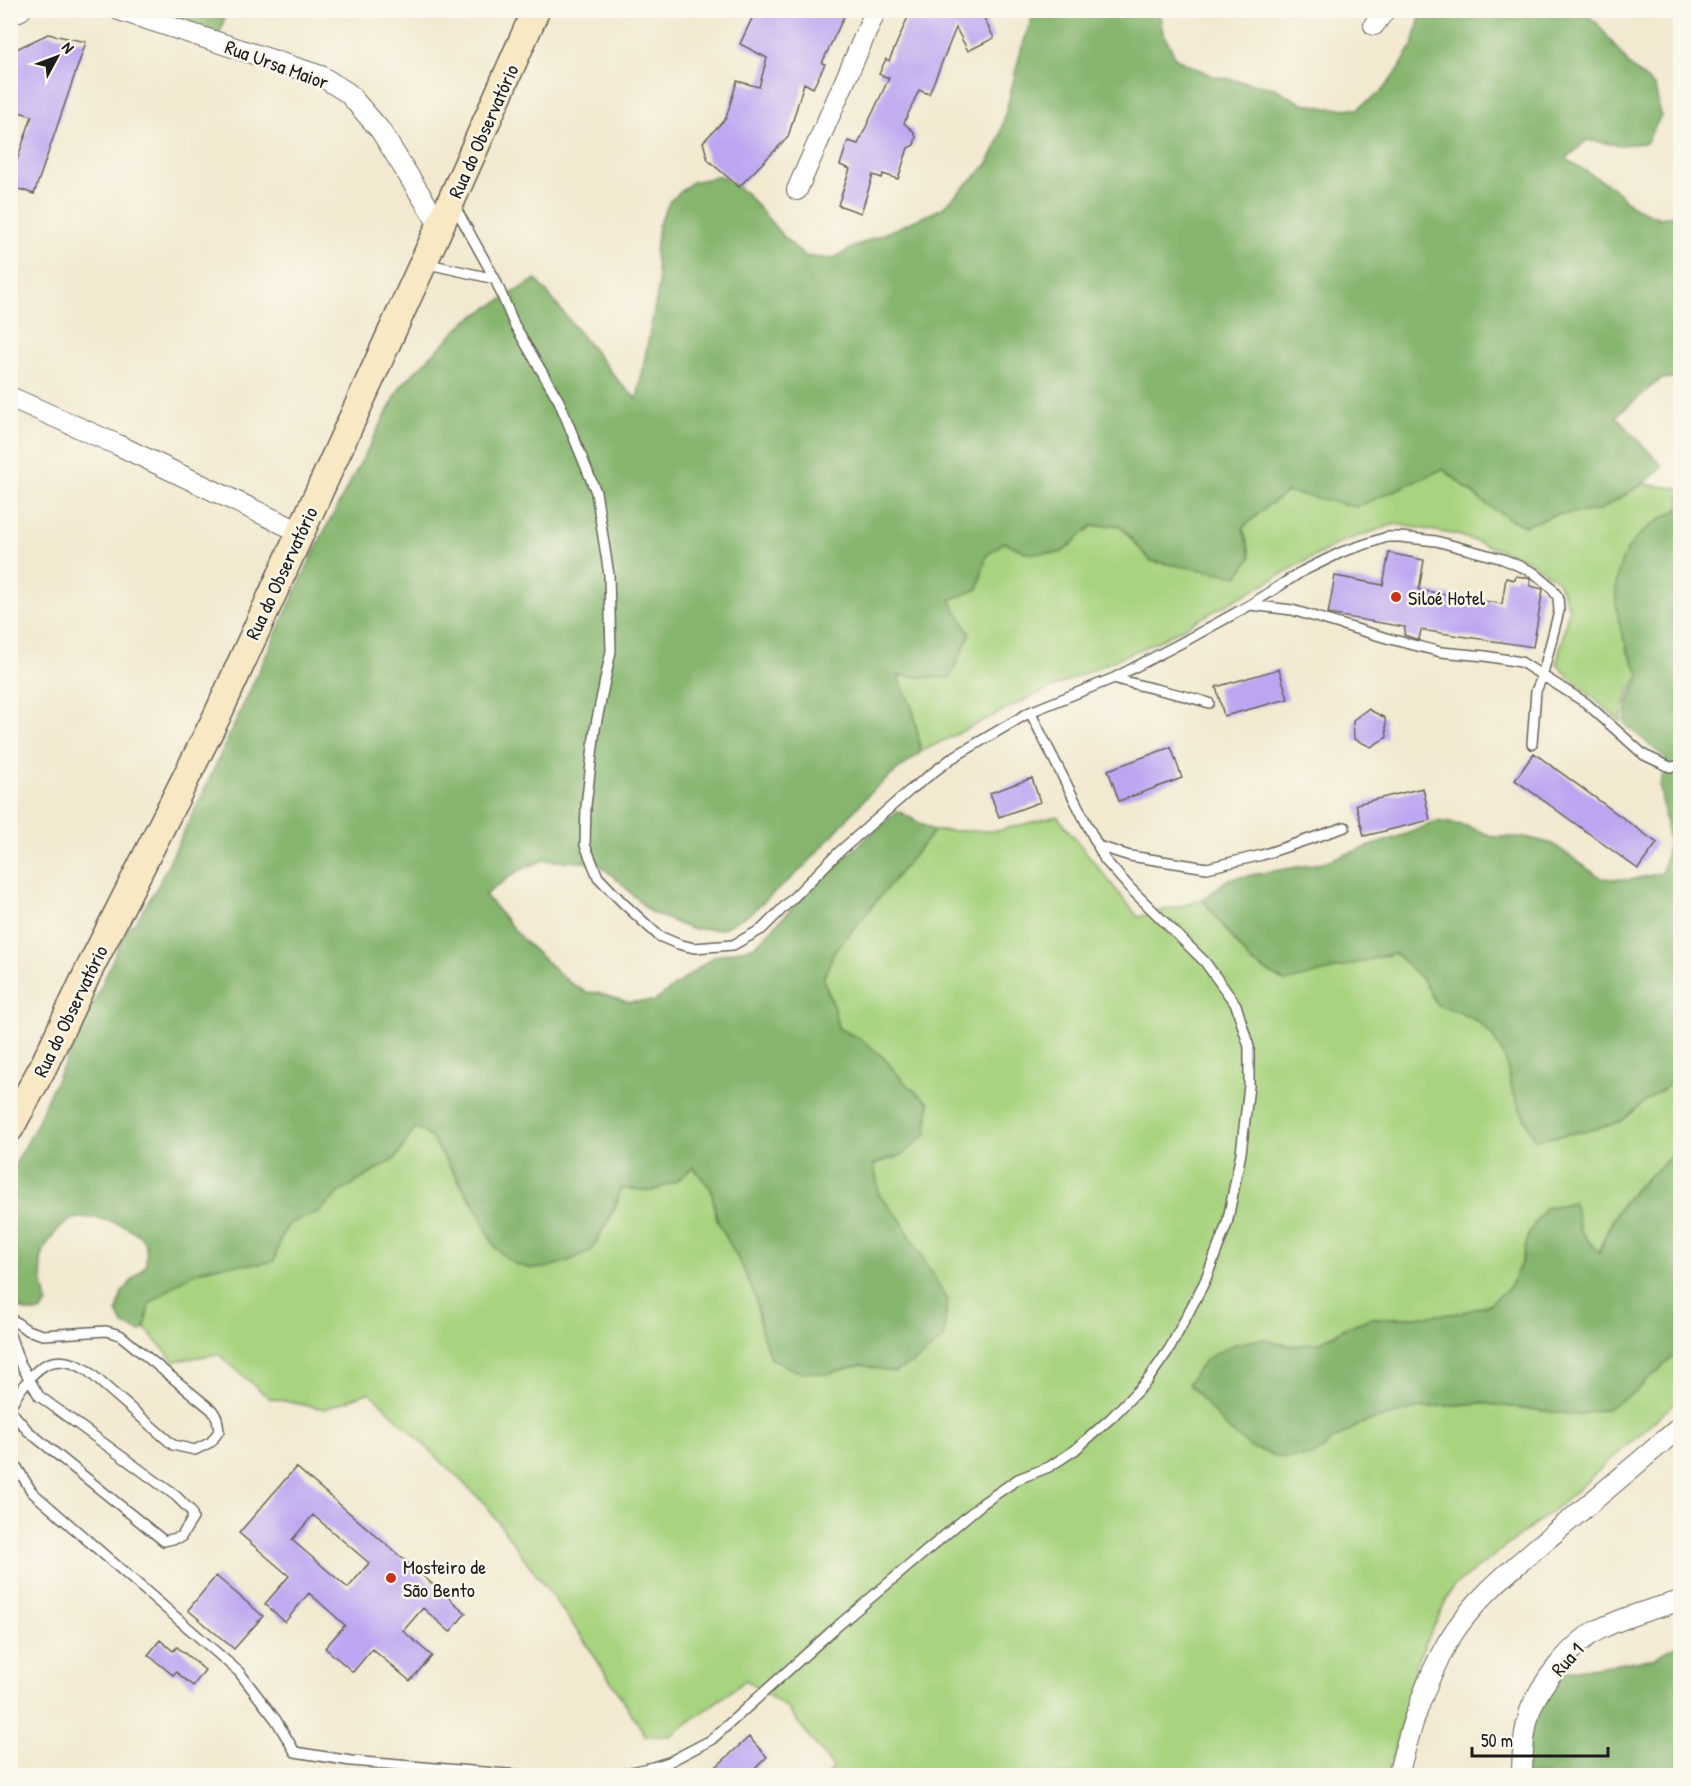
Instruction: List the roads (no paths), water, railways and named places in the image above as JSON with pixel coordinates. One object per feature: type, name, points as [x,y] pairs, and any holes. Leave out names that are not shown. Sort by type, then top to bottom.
[{"type":"street","points":[[10,15],[21,10]]},
{"type":"street","name":"Rua Ursa Maior","points":[[119,10],[312,72],[348,93],[380,130],[441,226]]},
{"type":"street","name":"Rua do Observatório","points":[[10,1128],[22,1099],[217,716],[441,226],[536,10]]},
{"type":"street","points":[[797,190],[876,10]]},
{"type":"street","points":[[10,397],[118,445],[300,532]]},
{"type":"street","points":[[1398,1776],[1404,1750],[1425,1691],[1448,1643],[1470,1611],[1501,1579],[1680,1427]]},
{"type":"street","name":"Rua 1","points":[[1522,1776],[1522,1752],[1531,1711],[1545,1683],[1579,1643],[1596,1631],[1641,1612],[1680,1601]]},
{"type":"lane","points":[[452,200],[495,279],[514,324],[563,411],[596,492],[609,575],[610,651],[595,729],[586,806],[585,845],[598,877],[659,936],[694,948],[708,948],[733,945],[762,929],[839,852],[909,791],[952,758],[1030,712],[1114,678],[1250,605],[1301,572],[1342,552],[1373,541],[1400,537],[1436,541],[1503,560],[1533,572],[1550,586],[1558,597],[1559,611],[1542,677],[1536,691],[1532,744]]},
{"type":"lane","points":[[423,263],[495,279]]},
{"type":"lane","points":[[1250,605],[1292,609],[1441,652],[1521,662],[1586,703],[1644,755],[1670,766],[1680,766]]},
{"type":"lane","points":[[1114,678],[1209,703]]},
{"type":"lane","points":[[613,1776],[669,1762],[711,1740],[834,1629],[983,1503],[1018,1479],[1050,1467],[1075,1450],[1112,1418],[1148,1381],[1170,1348],[1205,1281],[1227,1224],[1241,1153],[1249,1086],[1249,1047],[1236,1005],[1205,962],[1105,860],[1030,712]]},
{"type":"lane","points":[[1098,846],[1130,856],[1207,868],[1262,855],[1345,827]]},
{"type":"lane","points":[[10,1318],[27,1330],[43,1335],[106,1331],[120,1335],[212,1410],[217,1418],[219,1431],[211,1442],[195,1450],[173,1445],[78,1365],[60,1360],[48,1363],[28,1378],[10,1408],[28,1431],[164,1541],[181,1537],[193,1518],[190,1511],[39,1396],[28,1378],[19,1361],[10,1335]]},
{"type":"lane","points":[[10,1453],[32,1492],[239,1672],[276,1720],[294,1752],[351,1761],[533,1776]]},
{"type":"place","name":"Siloé Hotel","points":[[1396,597]]},
{"type":"place","name":"Mosteiro de São Bento","points":[[391,1578]]}]
